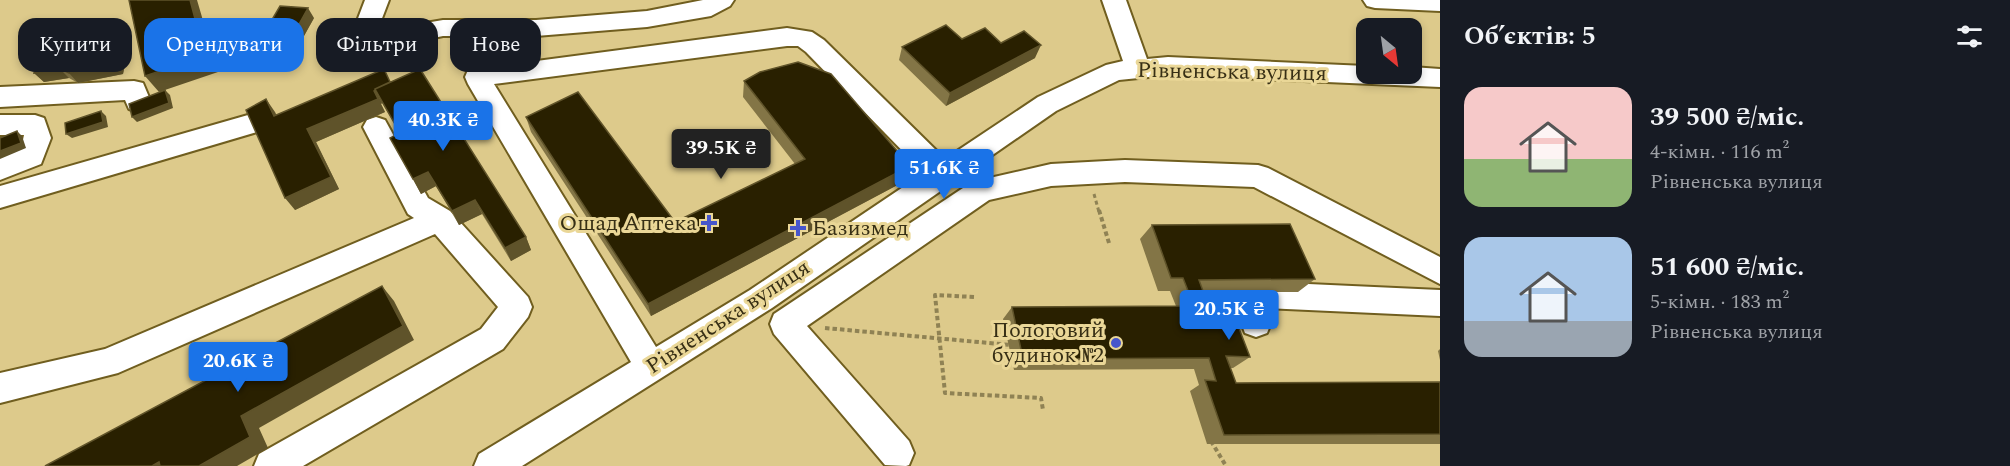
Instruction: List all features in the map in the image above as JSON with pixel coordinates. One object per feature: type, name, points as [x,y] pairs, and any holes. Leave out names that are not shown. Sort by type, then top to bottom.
[{"type":"street","points":[[377,0],[369,21],[375,34],[396,37],[443,28],[536,28],[647,19],[703,10],[722,0]]},
{"type":"street","points":[[1114,0],[1138,68]]},
{"type":"street","points":[[1375,0],[1440,3]]},
{"type":"street","points":[[651,367],[477,77],[787,37],[803,39],[815,46],[942,174]]},
{"type":"street","name":"Рівненська вулиця","points":[[491,466],[761,299],[1047,104],[1115,71],[1168,66],[1440,78]]},
{"type":"street","points":[[0,97],[134,90],[138,102]]},
{"type":"street","points":[[0,124],[35,125],[38,138],[32,156],[0,169]]},
{"type":"street","points":[[0,197],[248,125]]},
{"type":"street","points":[[271,466],[492,339],[517,307],[440,219],[418,206],[376,127]]},
{"type":"street","points":[[785,324],[982,190],[1051,175],[1125,171],[1258,176],[1440,271]]},
{"type":"street","points":[[0,388],[107,363],[440,219]]},
{"type":"street","points":[[1256,323],[1245,294],[1440,303]]},
{"type":"street","points":[[761,299],[897,453]]},
{"type":"path","points":[[1088,173],[1109,243]]},
{"type":"path","points":[[974,297],[935,295],[945,393],[1041,398],[1042,410]]},
{"type":"path","points":[[785,324],[1018,345]]},
{"type":"path","points":[[1209,438],[1226,466]]},
{"type":"building","points":[[129,0],[190,0],[195,18],[144,18],[144,71]]},
{"type":"building","points":[[280,6],[308,8],[302,18],[273,18]]},
{"type":"building","points":[[946,25],[962,39],[985,28],[1001,43],[1024,31],[1041,45],[950,93],[902,47]]},
{"type":"building","points":[[798,62],[831,74],[910,166],[648,304],[526,117],[578,92],[675,222],[805,159],[744,81],[760,72]]},
{"type":"building","points":[[144,72],[157,72],[145,76]]},
{"type":"building","points":[[377,72],[385,72],[390,82],[375,89],[378,99],[307,129],[331,177],[285,198],[246,110],[266,99],[274,116]]},
{"type":"building","points":[[413,72],[422,72],[526,237],[505,248],[475,200],[452,211],[428,172],[413,179],[390,138],[400,133],[375,89]]},
{"type":"building","points":[[165,90],[169,103],[132,117],[129,104]]},
{"type":"building","points":[[101,111],[103,122],[66,134],[65,123]]},
{"type":"building","points":[[17,131],[21,143],[0,151],[0,138]]},
{"type":"building","name":"Пологовий будинок №2","points":[[1290,224],[1315,279],[1199,280],[1208,305],[1230,305],[1250,357],[1226,356],[1236,383],[1440,382],[1440,434],[1224,435],[1205,380],[1216,381],[1209,358],[1023,359],[1012,307],[1194,306],[1183,278],[1171,278],[1152,225]]},
{"type":"building","points":[[382,286],[403,326],[241,416],[250,437],[199,466],[160,466],[159,462],[152,466],[45,466]]},
{"type":"place","name":"Ощад Аптека","points":[[709,223]]},
{"type":"place","name":"Базизмед","points":[[798,228]]},
{"type":"place","name":"Пологовий будинок №2","points":[[1116,343]]}]
